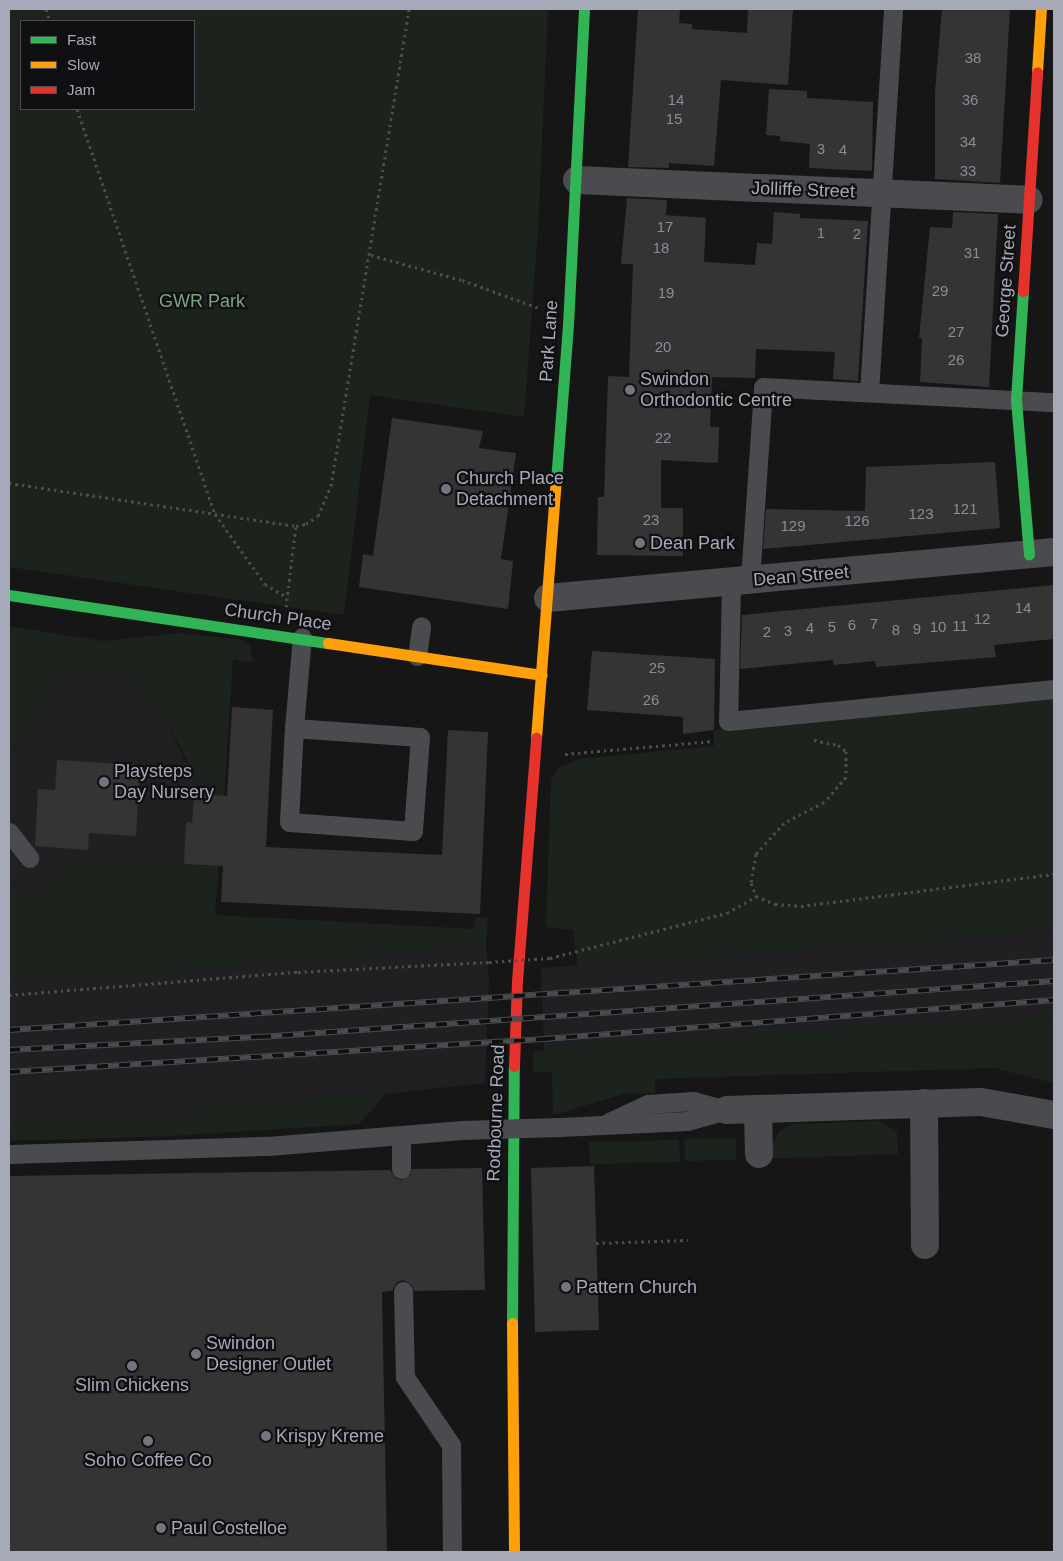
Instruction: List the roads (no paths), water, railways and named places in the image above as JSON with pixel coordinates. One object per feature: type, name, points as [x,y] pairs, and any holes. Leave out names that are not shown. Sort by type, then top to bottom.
[{"type":"main road","name":"Park Lane","points":[[542,676],[569,311],[584,9]]},
{"type":"main road","name":"George Street","points":[[1041,9],[1016,400],[1042,553]]},
{"type":"main road","name":"Church Place","points":[[9,595],[302,637],[542,676]]},
{"type":"main road","name":"Rodbourne Road","points":[[514,1552],[512,1136],[517,982],[542,676]]},
{"type":"street","name":"Jolliffe Street","points":[[577,180],[1028,200]]},
{"type":"street","name":"Dean Street","points":[[548,598],[1042,553]]},
{"type":"street","points":[[727,1110],[981,1102],[1045,1114],[1054,1134]]},
{"type":"street","points":[[924,1103],[925,1245]]},
{"type":"street","points":[[758,1109],[759,1154]]},
{"type":"lane","points":[[870,392],[893,9]]},
{"type":"lane","points":[[1054,402],[763,387],[740,582],[728,721],[1054,689]]},
{"type":"lane","points":[[417,656],[421,626]]},
{"type":"lane","points":[[294,728],[420,737],[413,831],[289,822],[294,728],[302,637]]},
{"type":"lane","points":[[9,832],[29,858]]},
{"type":"lane","points":[[9,1154],[268,1146],[462,1130],[687,1121],[727,1110]]},
{"type":"lane","points":[[401,1135],[402,1170]]},
{"type":"lane","points":[[403,1291],[405,1377],[451,1445],[452,1552]]},
{"type":"railway","points":[[9,1030],[1054,960]]},
{"type":"railway","points":[[9,1050],[260,1037],[1054,981]]},
{"type":"railway","points":[[9,1072],[544,1039],[1054,1000]]},
{"type":"place","name":"Swindon Orthodontic Centre","points":[[630,390]]},
{"type":"place","name":"Church Place Detachment","points":[[446,489]]},
{"type":"place","name":"Dean Park","points":[[640,543]]},
{"type":"place","name":"Playsteps Day Nursery","points":[[104,782]]},
{"type":"place","name":"Pattern Church","points":[[566,1287]]},
{"type":"place","name":"Swindon Designer Outlet","points":[[196,1354]]},
{"type":"place","name":"Slim Chickens","points":[[132,1366]]},
{"type":"place","name":"Krispy Kreme","points":[[266,1436]]},
{"type":"place","name":"Soho Coffee Co","points":[[148,1441]]},
{"type":"place","name":"Paul Costelloe","points":[[161,1528]]},
{"type":"park label","name":"GWR Park","points":[[202,301]]}]
